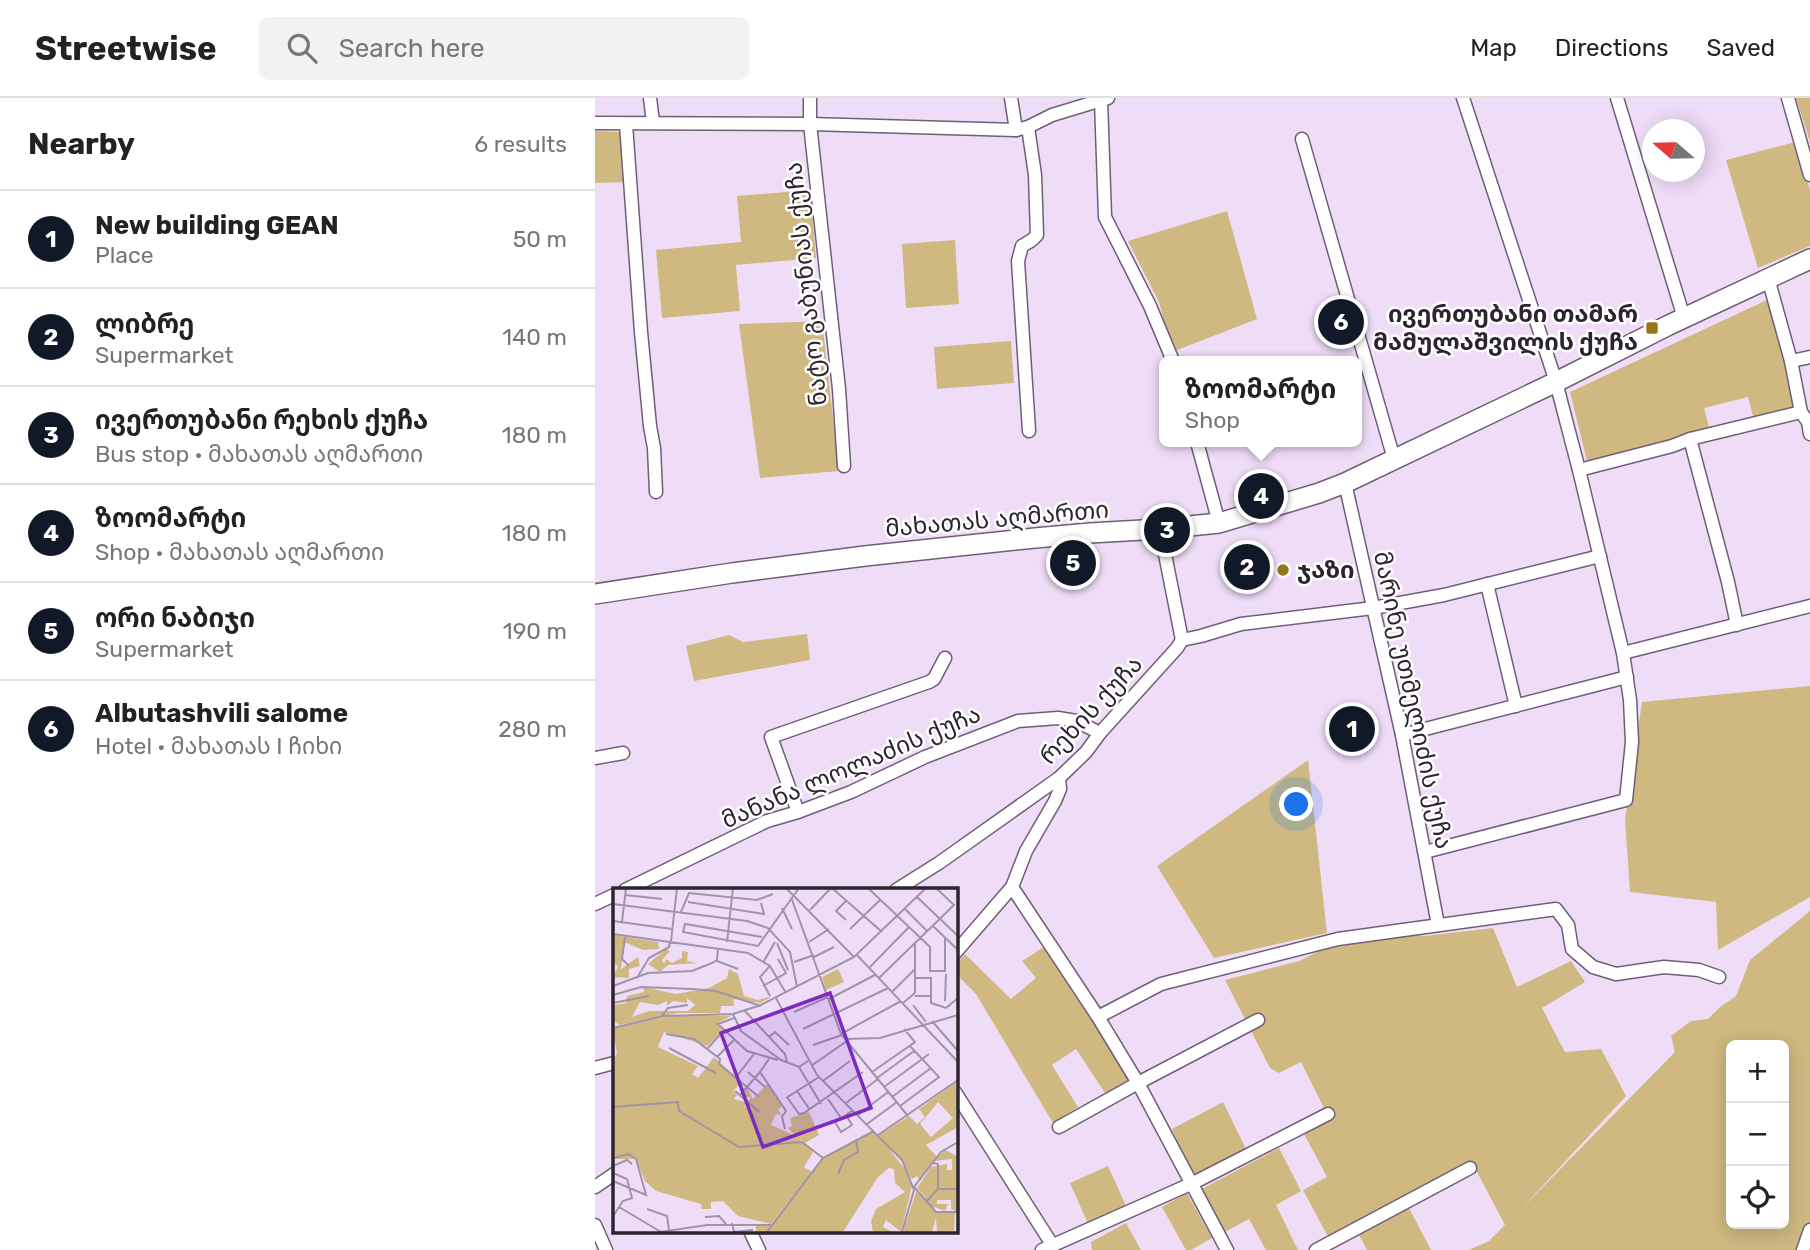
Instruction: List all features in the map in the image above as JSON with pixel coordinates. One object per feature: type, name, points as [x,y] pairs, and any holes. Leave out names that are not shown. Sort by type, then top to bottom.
[{"type":"main road","name":"მახათას აღმართი","points":[[595,594],[865,556],[1219,523],[1345,483],[1810,259]]},
{"type":"street","points":[[650,98],[653,122]]},
{"type":"street","name":"ნატო გაბუნიას ქუჩა","points":[[810,98],[810,124],[839,389],[844,466]]},
{"type":"street","points":[[1011,98],[1035,175],[1037,235],[1023,246],[1018,261],[1029,431]]},
{"type":"street","points":[[1425,852],[1626,800],[1632,742],[1630,700],[1623,653],[1556,382],[1463,98]]},
{"type":"street","points":[[1617,98],[1684,318]]},
{"type":"street","points":[[1788,98],[1810,175]]},
{"type":"street","points":[[595,123],[1022,129],[1078,102],[1105,99],[1105,217],[1150,306],[1171,356]]},
{"type":"street","points":[[626,124],[656,492]]},
{"type":"street","points":[[1302,139],[1394,459]]},
{"type":"street","points":[[1768,278],[1791,361],[1801,412],[1808,422],[1810,434]]},
{"type":"street","points":[[1791,361],[1810,357]]},
{"type":"street","points":[[1579,470],[1801,412]]},
{"type":"street","points":[[1690,439],[1737,625]]},
{"type":"street","points":[[1198,447],[1219,523]]},
{"type":"street","name":"მარინე უთმელიძის ქუჩა","points":[[1345,483],[1402,734],[1438,925]]},
{"type":"street","points":[[1160,529],[1182,640],[1249,622],[1373,608],[1444,595],[1600,556]]},
{"type":"street","points":[[1487,584],[1516,706]]},
{"type":"street","points":[[1623,653],[1810,606]]},
{"type":"street","name":"რეხის ქუჩა","points":[[899,888],[1059,778],[1086,752],[1182,640]]},
{"type":"street","points":[[798,812],[771,737],[929,682],[934,679],[945,658]]},
{"type":"street","points":[[1402,734],[1627,677]]},
{"type":"street","name":"მანანა ლოლაძის ქუჩა","points":[[629,888],[767,821],[851,792],[925,757],[1018,721],[1058,718],[1076,721],[1100,733]]},
{"type":"street","points":[[595,758],[623,753]]},
{"type":"street","points":[[957,951],[1012,887],[1026,851],[1055,801],[1060,789],[1059,778]]},
{"type":"street","points":[[1012,887],[1139,1083],[1227,1250]]},
{"type":"street","points":[[595,904],[613,895]]},
{"type":"street","points":[[1098,1017],[1161,984],[1338,939],[1556,909],[1568,925],[1572,949],[1593,967],[1616,974],[1664,967],[1699,970],[1719,977]]},
{"type":"street","points":[[1059,1127],[1258,1020]]},
{"type":"street","points":[[595,1068],[613,1063]]},
{"type":"street","points":[[957,1095],[1047,1248],[1193,1183],[1328,1114]]},
{"type":"street","points":[[1316,1250],[1470,1168]]},
{"type":"street","points":[[595,1186],[613,1175]]},
{"type":"street","points":[[595,1225],[607,1250]]},
{"type":"street","points":[[1803,1250],[1810,1230]]},
{"type":"street","points":[[750,1232],[759,1250]]},
{"type":"shaded area","points":[[1796,98],[1810,98],[1810,142]]},
{"type":"shaded area","points":[[595,131],[621,132],[627,182],[595,183]]},
{"type":"shaded area","points":[[1795,142],[1810,190],[1810,246],[1758,268],[1726,160]]},
{"type":"shaded area","points":[[810,190],[816,258],[736,265],[740,311],[662,318],[656,250],[741,242],[737,196]]},
{"type":"shaded area","points":[[1227,211],[1257,319],[1172,352],[1159,302],[1128,241]]},
{"type":"shaded area","points":[[955,240],[959,304],[906,308],[902,244]]},
{"type":"shaded area","points":[[1769,299],[1774,309],[1796,407],[1754,420],[1748,397],[1704,408],[1710,431],[1587,461],[1570,392]]},
{"type":"shaded area","points":[[822,321],[839,471],[760,478],[739,324]]},
{"type":"shaded area","points":[[1011,341],[1014,383],[937,389],[934,347]]},
{"type":"shaded area","points":[[807,634],[810,660],[694,681],[686,646],[729,635],[743,642]]},
{"type":"shaded area","points":[[1810,686],[1810,897],[1718,950],[1716,902],[1630,892],[1625,820],[1642,702]]},
{"type":"shaded area","points":[[1308,760],[1327,933],[1214,958],[1157,866]]},
{"type":"shaded area","points":[[1810,911],[1810,1250],[1469,1250],[1489,1241],[1505,1225],[1477,1172],[1409,1208],[1431,1250],[1367,1250],[1359,1235],[1327,1235],[1303,1190],[1327,1177],[1304,1134],[1324,1108],[1301,1062],[1279,1073],[1270,1068],[1225,980],[1299,961],[1340,941],[1393,933],[1425,936],[1493,928],[1517,987],[1571,961],[1585,982],[1542,1008],[1565,1052],[1601,1049],[1626,1096],[1522,1208],[1675,1052],[1671,1036],[1691,1021],[1708,1019],[1736,996],[1750,960]]},
{"type":"shaded area","points":[[1047,945],[1134,1088],[1111,1102],[1076,1049],[1052,1065],[1078,1107],[1053,1123],[976,994],[957,975],[957,964],[965,954],[1011,999],[1036,978],[1022,961]]},
{"type":"shaded area","points":[[1223,1102],[1246,1149],[1194,1178],[1172,1129]]},
{"type":"shaded area","points":[[1279,1148],[1301,1191],[1276,1205],[1298,1250],[1266,1250],[1249,1219],[1223,1233],[1200,1190]]},
{"type":"shaded area","points":[[1108,1166],[1127,1208],[1089,1226],[1070,1183]]},
{"type":"shaded area","points":[[1187,1193],[1212,1238],[1191,1250],[1186,1250],[1162,1207]]},
{"type":"shaded area","points":[[1126,1223],[1141,1250],[1092,1250],[1091,1242]]},
{"type":"place","name":"Albutashvili salome","points":[[1341,322]]},
{"type":"place","name":"ივერთუბანი თამარ მამულაშვილის ქუჩა","points":[[1652,328]]},
{"type":"place","name":"ზოომარტი","points":[[1261,496]]},
{"type":"place","name":"ივერთუბანი რეხის ქუჩა","points":[[1167,530]]},
{"type":"place","name":"ორი ნაბიჯი","points":[[1073,563]]},
{"type":"place","name":"ლიბრე","points":[[1247,567]]},
{"type":"place","name":"ჯაზი","points":[[1283,570]]},
{"type":"place","name":"New building GEAN","points":[[1352,729]]}]
